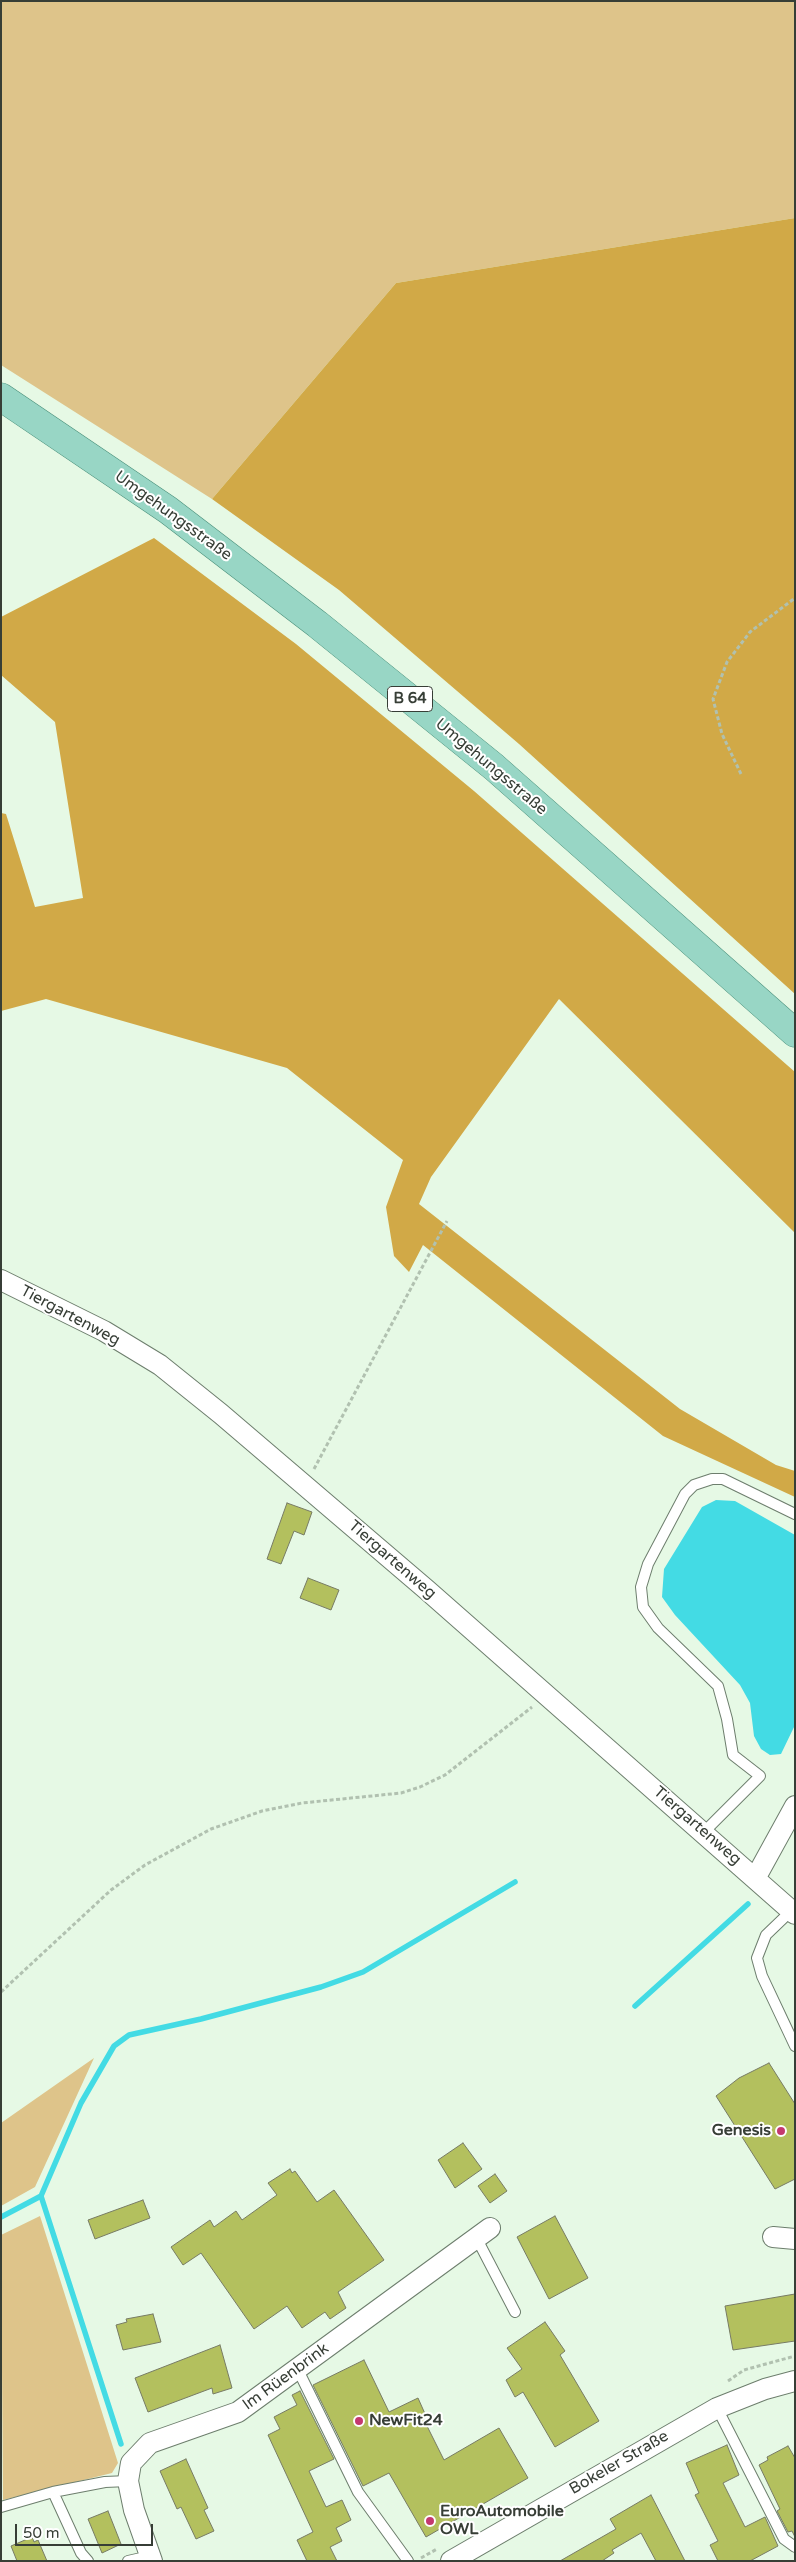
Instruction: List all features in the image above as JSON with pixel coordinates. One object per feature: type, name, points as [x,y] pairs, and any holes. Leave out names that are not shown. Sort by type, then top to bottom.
[{"type":"main road","name":"Umgehungsstraße","points":[[1,397],[168,510],[317,624],[494,767],[795,1033]]},
{"type":"street","name":"Tiergartenweg","points":[[1,1280],[104,1331],[160,1365],[305,1485],[704,1832],[793,1912]]},
{"type":"street","name":"Tiergartenweg","points":[[756,1878],[795,1806]]},
{"type":"street","name":"Im Rüenbrink","points":[[128,2481],[131,2463],[150,2443],[238,2412],[483,2233]]},
{"type":"street","points":[[773,2237],[795,2239]]},
{"type":"street","name":"Bokeler Straße","points":[[451,2561],[472,2556],[717,2408],[765,2389],[795,2381]]},
{"type":"street","points":[[128,2481],[134,2510],[151,2558]]},
{"type":"lane","points":[[704,1832],[760,1776],[733,1754],[727,1719],[718,1686],[658,1628],[643,1607],[641,1587],[648,1564],[685,1494],[694,1485],[712,1479],[723,1479],[795,1514]]},
{"type":"lane","points":[[793,1912],[766,1935],[757,1958],[762,1976],[795,2046]]},
{"type":"lane","points":[[483,2233],[515,2312]]},
{"type":"lane","points":[[297,2368],[358,2492],[408,2561]]},
{"type":"lane","points":[[717,2408],[784,2539],[795,2547]]},
{"type":"lane","points":[[1,2508],[53,2492],[105,2482],[128,2481]]},
{"type":"lane","points":[[53,2492],[81,2553],[88,2561]]},
{"type":"lane","points":[[128,2561],[151,2558]]},
{"type":"path","points":[[741,774],[722,734],[713,699],[727,662],[750,632],[795,598]]},
{"type":"path","points":[[305,1485],[447,1221]]},
{"type":"path","points":[[1,1992],[111,1890],[146,1865],[170,1851],[212,1829],[262,1811],[302,1803],[401,1793],[420,1787],[446,1775],[547,1696]]},
{"type":"shaded area","points":[[1,1],[795,1],[795,218],[396,283],[212,499],[1,365]]},
{"type":"shaded area","points":[[795,218],[795,994],[519,744],[339,590],[212,499],[396,283]]},
{"type":"shaded area","points":[[154,538],[296,644],[474,791],[795,1072],[795,1233],[559,999],[431,1177],[419,1204],[680,1409],[776,1465],[795,1471],[795,1497],[663,1436],[423,1245],[409,1272],[394,1256],[386,1207],[403,1160],[287,1068],[46,999],[1,1011],[1,813],[6,814],[35,907],[83,898],[55,722],[1,675],[1,617]]},
{"type":"shaded area","points":[[94,2058],[35,2187],[1,2206],[1,2123]]},
{"type":"shaded area","points":[[40,2216],[118,2463],[112,2473],[3,2500],[1,2235]]},
{"type":"water","points":[[716,1500],[735,1501],[795,1535],[795,1725],[781,1754],[770,1755],[761,1749],[754,1736],[750,1703],[740,1685],[675,1615],[662,1597],[664,1569],[702,1507]]},
{"type":"building","points":[[287,1503],[312,1512],[304,1535],[294,1531],[281,1564],[267,1559]]},
{"type":"building","points":[[308,1578],[339,1590],[331,1610],[300,1598]]},
{"type":"building","points":[[769,2063],[795,2104],[795,2179],[775,2189],[716,2096],[739,2078]]},
{"type":"building","points":[[463,2143],[482,2169],[455,2188],[438,2160]]},
{"type":"building","points":[[290,2169],[292,2173],[295,2171],[317,2202],[334,2190],[384,2260],[338,2292],[346,2308],[330,2319],[325,2312],[302,2328],[287,2306],[254,2329],[201,2253],[183,2265],[171,2247],[210,2220],[214,2227],[236,2211],[242,2220],[277,2195],[268,2183]]},
{"type":"building","points":[[495,2174],[507,2191],[490,2203],[478,2186]]},
{"type":"building","points":[[143,2200],[150,2218],[95,2239],[88,2220]]},
{"type":"building","points":[[555,2216],[588,2278],[549,2299],[517,2237]]},
{"type":"building","points":[[795,2294],[795,2341],[733,2350],[725,2306]]},
{"type":"building","points":[[153,2314],[161,2342],[123,2350],[116,2325],[127,2322],[126,2319]]},
{"type":"building","points":[[545,2322],[565,2351],[560,2355],[599,2421],[555,2447],[523,2392],[515,2397],[506,2380],[522,2369],[507,2348]]},
{"type":"building","points":[[220,2345],[232,2388],[213,2394],[212,2388],[148,2412],[135,2378]]},
{"type":"building","points":[[364,2360],[389,2412],[418,2398],[426,2416],[423,2418],[444,2460],[499,2428],[528,2478],[426,2537],[389,2473],[363,2486],[313,2385]]},
{"type":"building","points":[[300,2391],[334,2459],[309,2471],[326,2507],[342,2500],[351,2520],[336,2528],[342,2541],[330,2547],[337,2561],[307,2561],[297,2540],[313,2532],[268,2435],[280,2429],[274,2417],[297,2405],[292,2395]]},
{"type":"building","points":[[727,2445],[739,2475],[723,2483],[745,2527],[765,2517],[778,2546],[750,2561],[718,2561],[710,2545],[718,2541],[695,2495],[699,2493],[686,2463]]},
{"type":"building","points":[[788,2446],[795,2458],[795,2537],[792,2531],[788,2532],[777,2511],[780,2509],[759,2465],[768,2460],[767,2457]]},
{"type":"building","points":[[186,2459],[208,2508],[204,2510],[214,2531],[196,2539],[181,2507],[177,2509],[160,2471]]},
{"type":"building","points":[[651,2495],[685,2561],[656,2561],[641,2533],[612,2550],[614,2553],[602,2561],[560,2561],[616,2529],[610,2519]]},
{"type":"building","points":[[108,2511],[121,2544],[102,2553],[88,2519]]},
{"type":"building","points":[[32,2537],[34,2542],[38,2540],[47,2561],[17,2561],[11,2546]]},
{"type":"waterway","points":[[1,2217],[41,2196],[81,2103],[114,2046],[129,2035],[201,2019],[321,1987],[363,1972],[515,1882]]},
{"type":"waterway","points":[[635,2006],[748,1904]]},
{"type":"waterway","points":[[41,2196],[121,2444]]},
{"type":"place","name":"Genesis","points":[[781,2131]]},
{"type":"place","name":"NewFit24","points":[[359,2421]]},
{"type":"place","name":"EuroAutomobile OWL","points":[[430,2521]]}]
